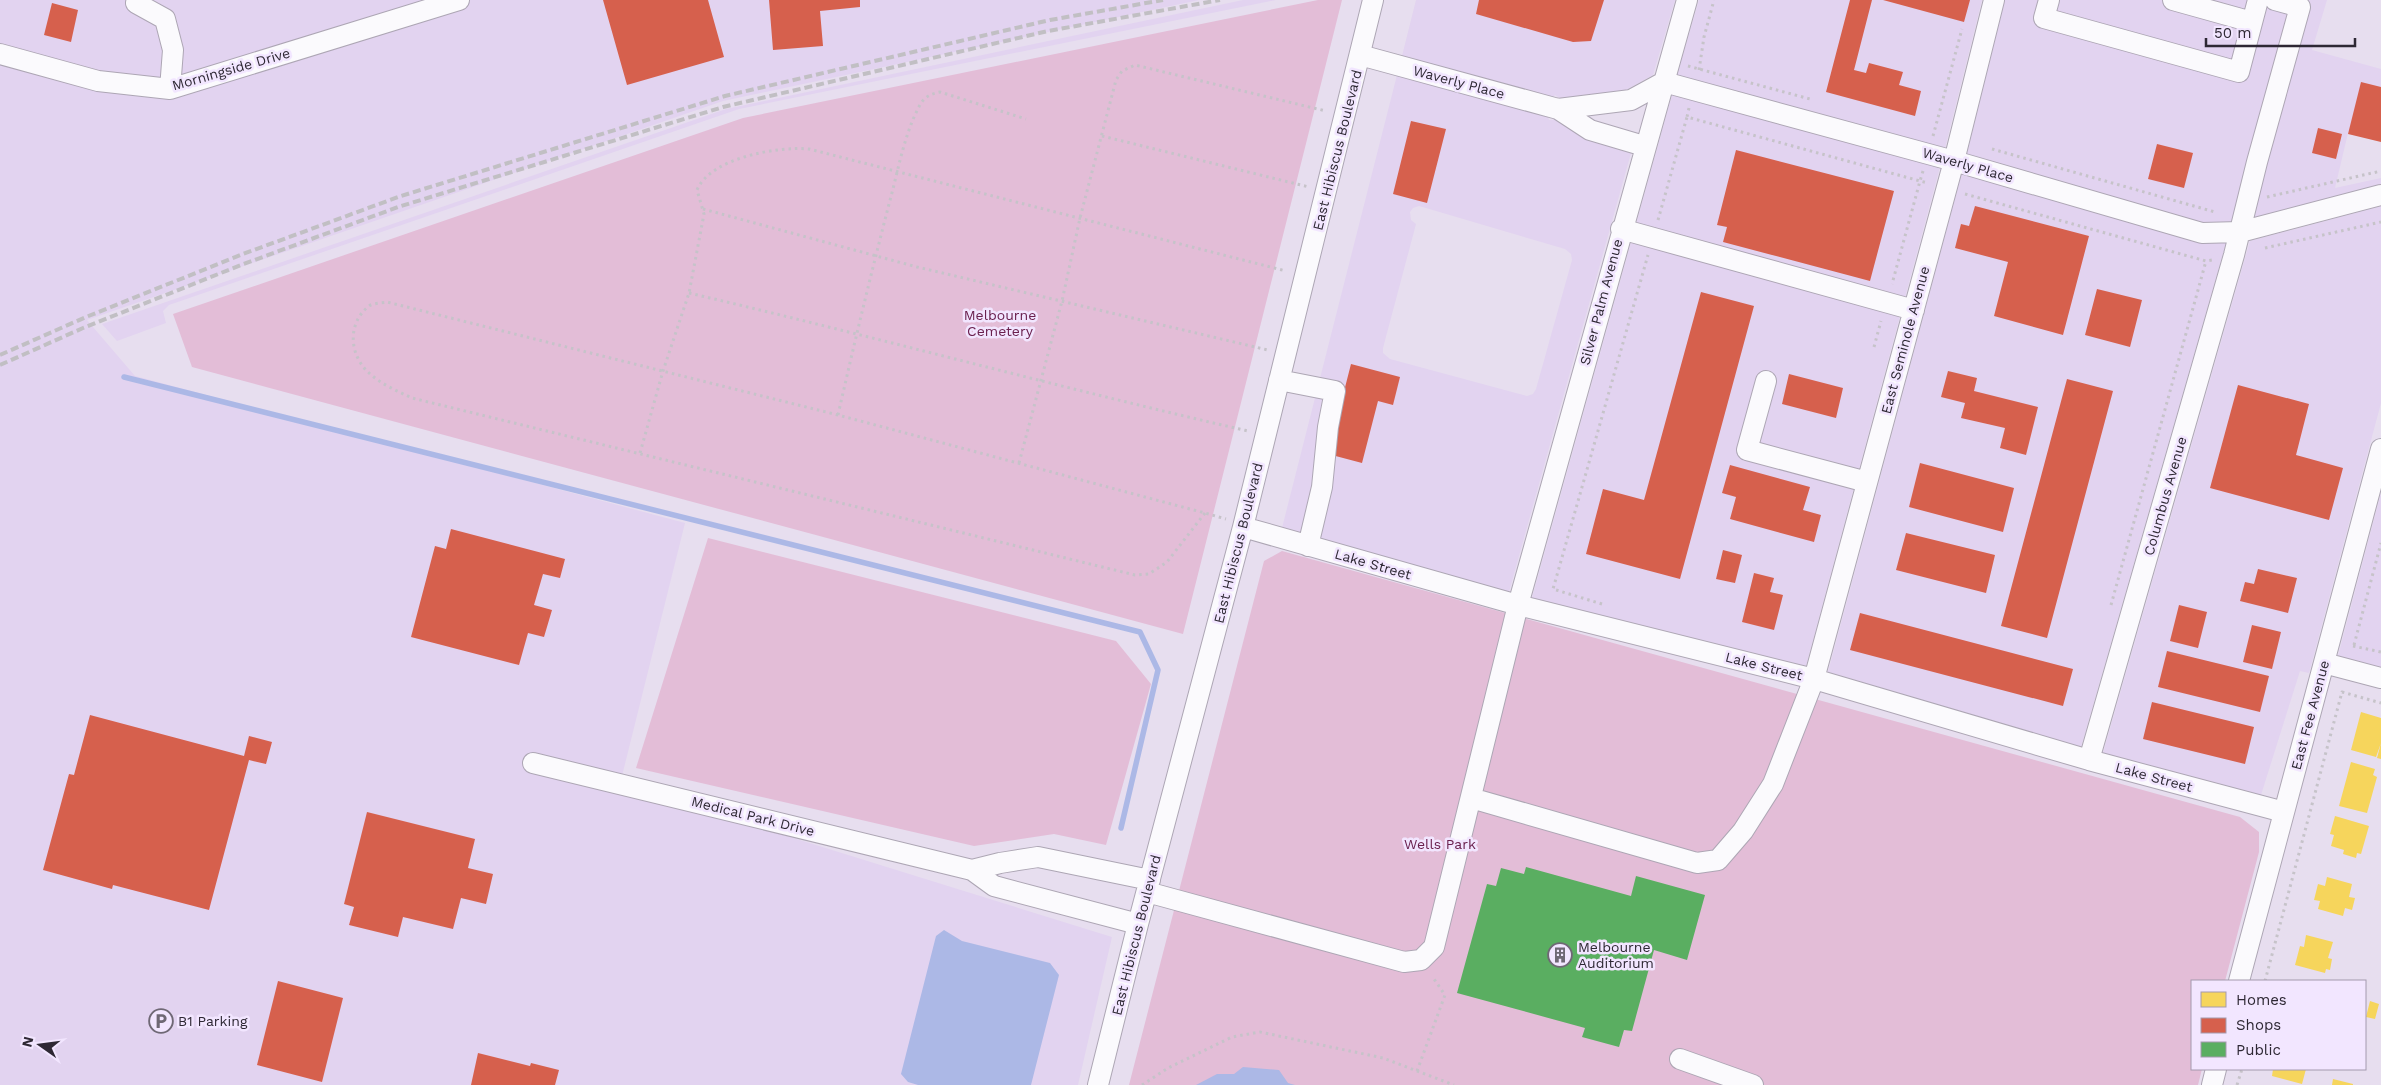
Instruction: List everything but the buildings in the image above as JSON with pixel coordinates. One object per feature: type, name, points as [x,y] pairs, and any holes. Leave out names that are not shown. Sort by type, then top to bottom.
[{"type":"street","name":"Morningside Drive","points":[[0,54],[98,81],[170,89],[460,0]]},
{"type":"street","name":"East Hibiscus Boulevard","points":[[1098,1085],[1138,924],[1243,526],[1373,0]]},
{"type":"street","name":"Silver Palm Avenue","points":[[1421,960],[1434,948],[1518,605],[1644,146],[1687,0]]},
{"type":"street","name":"East Seminole Avenue","points":[[1471,798],[1697,864],[1718,860],[1743,831],[1774,784],[1814,679],[1954,161],[1994,0]]},
{"type":"street","points":[[2049,0],[2044,18],[2239,72],[2258,0]]},
{"type":"street","points":[[2173,0],[2252,22]]},
{"type":"street","name":"Columbus Avenue","points":[[2089,760],[2234,255],[2300,7],[2275,0]]},
{"type":"street","points":[[136,3],[165,19],[173,50],[170,89]]},
{"type":"street","name":"Waverly Place","points":[[1360,55],[1558,109],[1590,130],[1644,146]]},
{"type":"street","name":"Waverly Place","points":[[1558,109],[1631,100],[1664,82],[1954,161],[2202,233],[2240,232],[2381,195]]},
{"type":"street","points":[[1621,230],[1914,310]]},
{"type":"street","points":[[1280,380],[1335,392],[1328,428],[1322,487],[1308,546]]},
{"type":"street","points":[[1766,381],[1747,450],[1867,482]]},
{"type":"street","name":"East Fee Avenue","points":[[2239,980],[2381,448]]},
{"type":"street","name":"Lake Street","points":[[1243,526],[1518,605],[1814,679],[2089,760],[2284,812]]},
{"type":"street","points":[[2324,663],[2381,678]]},
{"type":"street","name":"Medical Park Drive","points":[[533,763],[972,870],[994,886],[1138,924]]},
{"type":"street","name":"Medical Park Drive","points":[[972,870],[1038,857],[1148,886],[1404,962],[1421,960]]},
{"type":"street","points":[[1680,1059],[1753,1085]]},
{"type":"street","points":[[2212,1085],[2216,1070]]},
{"type":"path","points":[[1606,605],[1553,589],[1687,117],[1714,0]]},
{"type":"path","points":[[1874,347],[1962,29]]},
{"type":"path","points":[[1019,463],[1062,301],[1080,218],[1116,80],[1122,71],[1134,64],[1345,116]]},
{"type":"path","points":[[838,415],[856,333],[897,172],[912,123],[922,103],[932,94],[940,92],[952,94],[1026,119]]},
{"type":"path","points":[[1687,117],[2206,261],[2381,222]]},
{"type":"path","points":[[1102,136],[1326,191]]},
{"type":"path","points":[[640,454],[663,371],[689,293],[704,214],[697,190],[700,182],[718,168],[736,160],[790,147],[809,148],[1305,276]]},
{"type":"path","points":[[2248,201],[2381,171]]},
{"type":"path","points":[[703,209],[875,256],[1286,354]]},
{"type":"path","points":[[2109,613],[2206,261]]},
{"type":"path","points":[[689,293],[856,333],[1094,396],[1266,435]]},
{"type":"path","points":[[1205,513],[1167,562],[1149,574],[1135,575],[412,398],[389,387],[368,373],[358,358],[352,338],[356,321],[370,305],[387,302],[838,415],[1205,513],[1243,526]]},
{"type":"path","points":[[2354,645],[2381,543]]},
{"type":"path","points":[[2265,980],[2342,692],[2381,702]]},
{"type":"path","points":[[1417,1071],[1445,995],[1421,960]]},
{"type":"path","points":[[1142,1085],[1168,1068],[1232,1037],[1260,1032],[1383,1058],[1454,1085]]},
{"type":"path","points":[[2237,1085],[2242,1070]]},
{"type":"shaded area","points":[[0,0],[1199,0],[723,101],[87,320],[135,376],[685,523],[620,784],[1112,937],[1078,1085],[0,1085]]},
{"type":"shaded area","points":[[1243,0],[1276,0],[739,109],[169,305],[163,311],[166,323],[117,341],[102,324],[726,109]]},
{"type":"shaded area","points":[[1416,0],[1675,0],[1653,75],[1626,90],[1560,98],[1555,95],[1553,97],[1402,56]]},
{"type":"shaded area","points":[[1699,0],[1982,0],[1945,148],[1677,75]]},
{"type":"shaded area","points":[[2005,0],[2327,0],[2312,50],[2381,69],[2381,140],[2348,133],[2335,188],[2381,178],[2381,184],[2240,222],[2232,220],[2231,222],[2203,223],[1967,154]]},
{"type":"shaded area","points":[[1397,75],[1548,117],[1549,120],[1555,120],[1587,139],[1631,153],[1509,592],[1282,528]],"holes":[[[1419,206],[1565,249],[1571,254],[1572,260],[1533,394],[1527,396],[1390,359],[1383,353],[1416,224],[1411,220],[1410,212],[1413,208]]]},
{"type":"shaded area","points":[[1672,95],[1940,167],[1806,666],[1532,598]]},
{"type":"shaded area","points":[[1962,173],[2199,243],[2226,243],[2081,747],[1828,672]]},
{"type":"shaded area","points":[[2381,206],[2381,403],[2309,673],[2300,671],[2261,795],[2103,753],[2250,241]]},
{"type":"shaded area","points":[[2381,493],[2381,667],[2338,656]]},
{"type":"green space","name":"Melbourne Cemetery","points":[[1318,0],[1342,0],[1183,634],[192,367],[173,314],[743,118]]},
{"type":"green space","points":[[708,538],[1116,641],[1151,684],[1106,845],[1054,834],[974,846],[636,768]]},
{"type":"green space","name":"Wells Park","points":[[1282,551],[2240,817],[2259,832],[2259,852],[2225,980],[2191,980],[2191,1070],[2202,1070],[2198,1085],[1129,1085],[1264,561]]},
{"type":"water","points":[[944,930],[962,941],[1050,963],[1059,975],[1031,1085],[918,1085],[908,1082],[901,1074],[936,936]]},
{"type":"water","points":[[1243,1067],[1279,1070],[1288,1083],[1295,1085],[1196,1085],[1217,1074],[1234,1074]]},
{"type":"waterway","points":[[124,377],[1140,632],[1158,670],[1121,828]]},
{"type":"railway","points":[[0,355],[86,317],[243,254],[401,196],[725,96],[1050,20],[1163,0]]},
{"type":"railway","points":[[0,365],[83,328],[241,265],[398,207],[723,107],[1048,31],[1220,0]]},
{"type":"place","name":"Melbourne Auditorium","points":[[1560,955]]},
{"type":"place","name":"B1 Parking","points":[[161,1021]]}]
